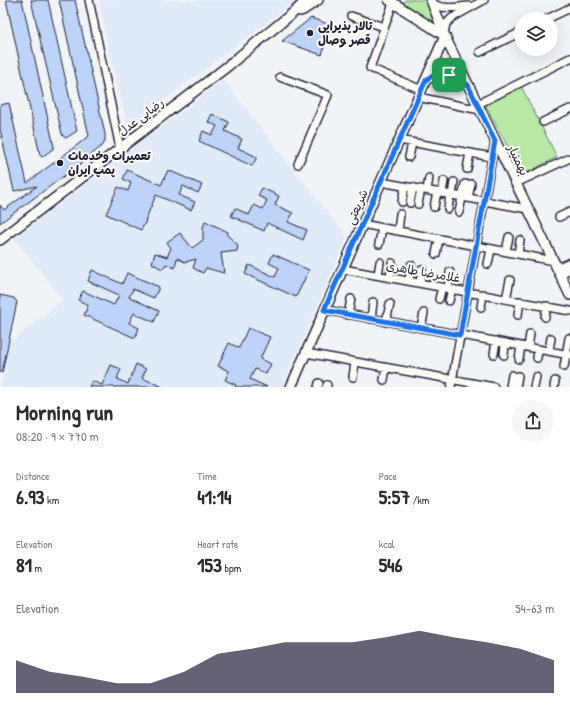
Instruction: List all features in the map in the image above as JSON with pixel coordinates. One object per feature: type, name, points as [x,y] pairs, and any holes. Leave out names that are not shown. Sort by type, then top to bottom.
[{"type":"main road","points":[[294,12],[306,0]]},
{"type":"main road","points":[[294,12],[303,10],[318,0]]},
{"type":"main road","points":[[391,1],[444,35]]},
{"type":"main road","name":"بهمنیار","points":[[432,2],[444,35],[570,295]]},
{"type":"main road","name":"رضایی عدل","points":[[0,240],[224,69],[294,12]]},
{"type":"main road","name":"شریعتی","points":[[291,387],[426,80],[444,35]]},
{"type":"main road","points":[[426,80],[433,75],[441,74],[449,75],[468,85]]},
{"type":"street","points":[[89,0],[120,148]]},
{"type":"street","points":[[444,35],[446,24],[452,18],[484,0]]},
{"type":"street","points":[[391,1],[370,68],[420,93],[479,107],[570,58]]},
{"type":"street","points":[[432,2],[439,7],[448,8],[472,6]]},
{"type":"street","points":[[558,14],[570,8]]},
{"type":"street","points":[[351,16],[384,27]]},
{"type":"street","points":[[480,52],[514,35]]},
{"type":"street","points":[[280,77],[328,95],[298,164]]},
{"type":"street","points":[[543,122],[570,109]]},
{"type":"street","points":[[399,140],[492,157]]},
{"type":"street","points":[[451,383],[495,141]]},
{"type":"street","points":[[409,157],[412,143]]},
{"type":"street","points":[[467,169],[470,153]]},
{"type":"street","points":[[516,183],[570,158]]},
{"type":"street","points":[[413,187],[414,203],[424,189],[429,178]]},
{"type":"street","points":[[434,207],[444,181]]},
{"type":"street","points":[[381,182],[528,209]]},
{"type":"street","points":[[448,208],[454,182]]},
{"type":"street","points":[[459,212],[468,184]]},
{"type":"street","points":[[402,202],[405,186]]},
{"type":"street","points":[[559,217],[570,212]]},
{"type":"street","points":[[398,231],[400,214]]},
{"type":"street","points":[[362,224],[506,251],[557,268],[570,269]]},
{"type":"street","points":[[379,244],[382,228]]},
{"type":"street","points":[[506,251],[509,238]]},
{"type":"street","points":[[436,254],[439,239]]},
{"type":"street","points":[[518,254],[520,240]]},
{"type":"street","points":[[488,264],[491,248]]},
{"type":"street","points":[[378,275],[380,262]]},
{"type":"street","points":[[557,268],[570,262]]},
{"type":"street","points":[[391,278],[394,264]]},
{"type":"street","points":[[409,281],[411,265]]},
{"type":"street","name":"غلامرضا طاهری","points":[[343,269],[570,311]]},
{"type":"street","points":[[420,283],[422,269]]},
{"type":"street","points":[[449,301],[447,288],[450,272]]},
{"type":"street","points":[[506,299],[510,280]]},
{"type":"street","points":[[439,299],[447,288]]},
{"type":"street","points":[[481,308],[483,294]]},
{"type":"street","points":[[348,315],[351,299]]},
{"type":"street","points":[[518,314],[520,301]]},
{"type":"street","points":[[371,319],[373,302]]},
{"type":"street","points":[[386,322],[390,304]]},
{"type":"street","points":[[544,317],[547,306]]},
{"type":"street","points":[[324,310],[568,354]]},
{"type":"street","points":[[421,328],[424,313]]},
{"type":"street","points":[[519,359],[530,334]]},
{"type":"street","points":[[549,351],[551,338]]},
{"type":"street","points":[[564,367],[568,354],[569,338]]},
{"type":"street","points":[[494,354],[496,341]]},
{"type":"street","points":[[504,355],[505,343]]},
{"type":"street","points":[[537,358],[538,349]]},
{"type":"street","points":[[306,353],[386,368],[451,383],[494,387]]},
{"type":"street","points":[[352,377],[355,362]]},
{"type":"street","points":[[384,380],[386,368]]},
{"type":"street","points":[[510,387],[515,376],[516,387]]},
{"type":"street","points":[[534,387],[536,377]]},
{"type":"shaded area","points":[[99,0],[296,0],[133,124],[127,124],[110,55]]},
{"type":"shaded area","points":[[223,80],[347,237],[282,387],[0,387],[10,342],[63,300],[14,238]]},
{"type":"green space","points":[[406,0],[426,0],[439,31],[419,13],[400,3]]},
{"type":"green space","points":[[521,86],[557,157],[523,175],[485,104]]},
{"type":"building","points":[[6,0],[22,0],[54,147],[42,157],[40,155]]},
{"type":"building","points":[[31,0],[48,0],[77,131],[66,138],[62,134]]},
{"type":"building","points":[[59,0],[75,0],[105,134],[105,141],[103,145],[79,165],[0,223],[0,205],[4,210],[37,186],[14,191],[0,129],[0,105],[9,103],[27,183],[89,136]]},
{"type":"building","name":"تالار پذیرایی قصر وصال","points":[[311,18],[331,25],[322,55],[282,41]]},
{"type":"building","points":[[212,114],[229,122],[225,131],[242,139],[238,148],[257,157],[252,166],[199,141],[203,131],[212,135],[217,126],[208,122]]},
{"type":"building","points":[[127,170],[161,185],[168,170],[202,185],[198,193],[183,186],[179,195],[195,202],[191,210],[156,195],[141,230],[106,214],[118,187],[128,191],[131,183],[123,179]]},
{"type":"building","points":[[262,188],[279,196],[275,205],[293,213],[288,222],[307,230],[303,240],[267,223],[264,231],[231,216],[235,208],[249,215],[254,205],[263,209],[267,200],[258,196]]},
{"type":"building","points":[[205,221],[228,232],[227,235],[238,245],[237,251],[221,253],[224,273],[206,268],[203,273],[193,268],[196,259],[185,262],[177,258],[175,268],[166,264],[162,269],[152,263],[155,253],[167,257],[171,248],[167,242],[180,233],[192,248],[203,240],[203,228]]},
{"type":"building","points":[[273,254],[309,270],[296,297],[245,274],[249,265],[275,277],[279,268],[269,263]]},
{"type":"building","points":[[92,270],[122,284],[127,273],[159,287],[154,298],[133,289],[129,297],[159,311],[154,322],[134,313],[129,323],[139,328],[135,338],[84,315],[88,305],[78,300],[83,291],[114,305],[119,295],[88,281]]},
{"type":"building","points":[[0,295],[14,298],[17,302],[2,373],[0,372]]},
{"type":"building","points":[[248,328],[270,337],[260,359],[271,364],[266,374],[255,369],[250,379],[267,387],[235,387],[236,385],[225,380],[229,371],[218,366],[229,343],[239,348]]},
{"type":"building","points":[[136,364],[146,369],[142,378],[163,387],[89,387],[92,381],[102,385],[111,365],[121,369],[117,379],[128,384]]},
{"type":"place","name":"تالار پذیرایی قصر وصال","points":[[310,33]]},
{"type":"place","name":"تعمیرات وخدمات پمپ ایران","points":[[60,163]]},
{"type":"route","points":[[433,75],[449,75],[468,85],[495,141],[460,335],[324,310],[426,80],[433,75]]}]
